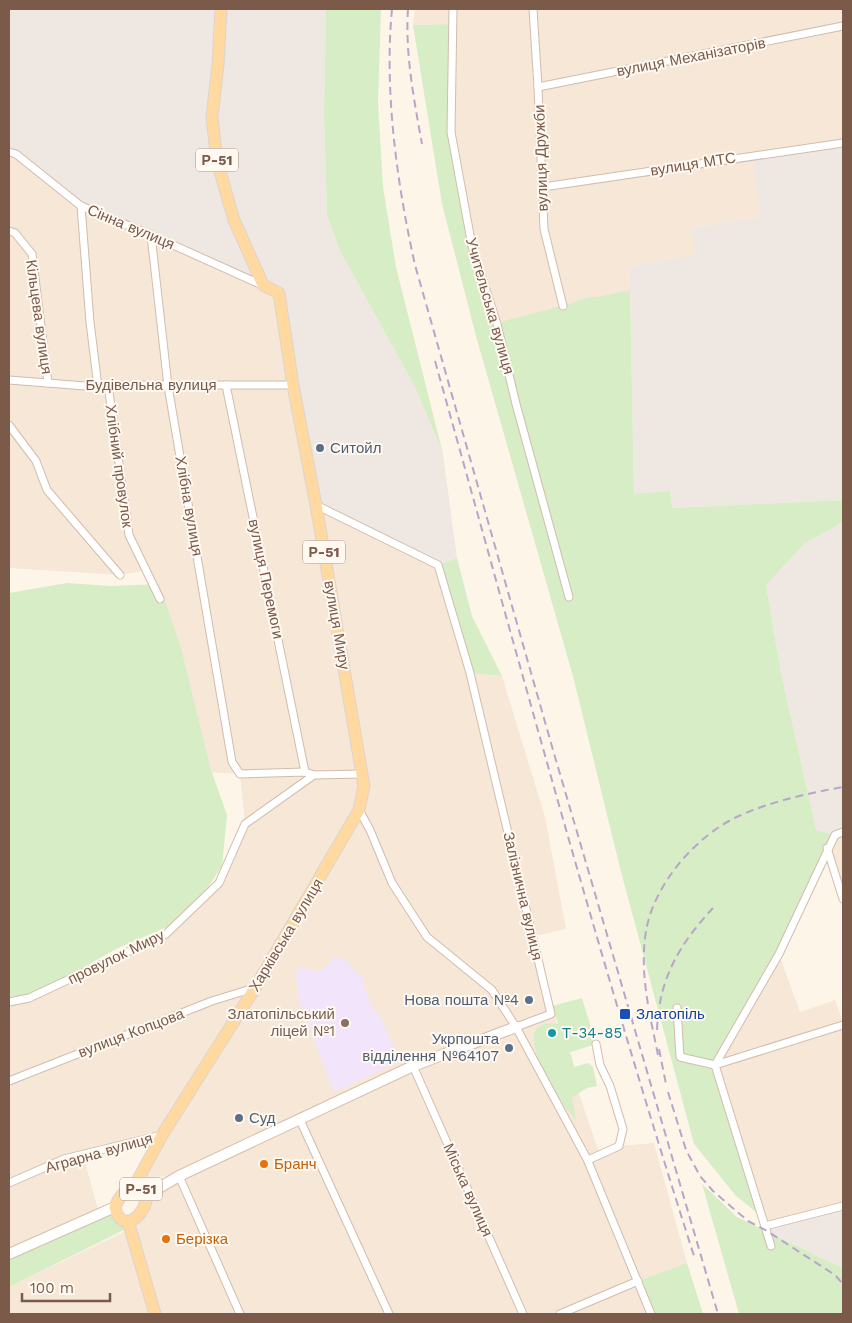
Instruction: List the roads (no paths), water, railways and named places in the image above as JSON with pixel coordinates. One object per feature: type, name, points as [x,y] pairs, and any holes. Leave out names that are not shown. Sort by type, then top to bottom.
[{"type":"main road","name":"Р-51","points":[[221,9],[218,65],[212,116],[217,161],[234,220],[263,285]]},
{"type":"main road","name":"вулиця Миру","points":[[263,285],[279,293],[293,385],[316,504],[363,774],[364,786],[360,810]]},
{"type":"main road","name":"Харківська вулиця","points":[[134,1187],[162,1135],[255,988],[360,810]]},
{"type":"main road","name":"Р-51","points":[[134,1187],[141,1189],[147,1195],[146,1204],[136,1219],[128,1222],[121,1219],[116,1213],[115,1206],[128,1189],[134,1187]]},
{"type":"main road","name":"Р-51","points":[[128,1222],[155,1314]]},
{"type":"street","name":"Учительська вулиця","points":[[453,9],[451,132],[472,246],[497,324],[516,404],[569,597]]},
{"type":"street","name":"вулиця Дружби","points":[[533,9],[544,229],[562,306]]},
{"type":"street","name":"вулиця Механізаторів","points":[[538,87],[843,26]]},
{"type":"street","name":"вулиця МТС","points":[[543,187],[843,143]]},
{"type":"street","name":"Сінна вулиця","points":[[9,152],[16,154],[81,206],[263,285]]},
{"type":"street","name":"Хлібний провулок","points":[[81,206],[90,322],[98,387]]},
{"type":"street","name":"Кільцева вулиця","points":[[9,231],[15,233],[32,254],[48,383]]},
{"type":"street","name":"Хлібна вулиця","points":[[151,235],[168,386],[232,762],[240,774],[305,772]]},
{"type":"street","name":"Будівельна вулиця","points":[[9,380],[98,387],[108,385],[293,385]]},
{"type":"street","name":"Хлібний провулок","points":[[108,385],[129,535],[160,599]]},
{"type":"street","name":"вулиця Перемоги","points":[[226,386],[305,772]]},
{"type":"street","points":[[9,426],[36,461],[47,490],[120,575]]},
{"type":"street","name":"Залізнична вулиця","points":[[316,504],[438,565],[470,673],[552,1014],[516,1027]]},
{"type":"street","points":[[305,772],[314,775],[363,774]]},
{"type":"street","name":"провулок Миру","points":[[9,1002],[29,998],[166,934],[219,883],[245,824],[314,775]]},
{"type":"street","points":[[360,810],[392,883],[427,937],[492,990],[516,1027],[588,1160],[651,1314]]},
{"type":"street","points":[[771,1246],[715,1065],[779,954],[827,848],[835,835],[843,832]]},
{"type":"street","points":[[827,848],[843,899]]},
{"type":"street","name":"вулиця Копцова","points":[[9,1081],[212,1001],[255,988]]},
{"type":"street","points":[[677,1008],[680,1057],[715,1065],[843,1025]]},
{"type":"street","points":[[147,1195],[179,1176],[413,1066],[516,1027]]},
{"type":"street","points":[[588,1160],[619,1146],[623,1128],[610,1086],[600,1065],[596,1044]]},
{"type":"street","name":"Міська вулиця","points":[[413,1066],[523,1314]]},
{"type":"street","points":[[300,1120],[389,1314]]},
{"type":"street","name":"Аграрна вулиця","points":[[9,1183],[64,1160],[162,1135]]},
{"type":"street","points":[[179,1176],[240,1314]]},
{"type":"street","points":[[9,1254],[115,1206]]},
{"type":"street","points":[[765,1226],[843,1206]]},
{"type":"street","points":[[560,1314],[638,1281]]},
{"type":"railway","points":[[392,9],[390,40],[391,105],[398,170],[415,265],[553,750],[718,1314]]},
{"type":"railway","points":[[408,9],[409,60],[422,144]]},
{"type":"railway","points":[[435,361],[593,924],[695,1259]]},
{"type":"railway","points":[[658,1055],[646,994],[644,947],[651,913],[668,879],[694,848],[709,835],[741,815],[778,802],[843,787]]},
{"type":"railway","points":[[657,1030],[662,994],[673,963],[690,935],[713,908]]},
{"type":"railway","points":[[659,1049],[666,1084]]},
{"type":"railway","points":[[668,1092],[686,1150],[700,1176],[713,1191],[748,1221],[767,1231],[835,1275],[843,1284]]},
{"type":"place","name":"Ситойл","points":[[320,448]]},
{"type":"place","name":"Нова пошта №4","points":[[529,1000]]},
{"type":"place","name":"Златопіль","points":[[625,1014]]},
{"type":"place","name":"Златопільський ліцей №1","points":[[345,1023]]},
{"type":"place","name":"Т-34-85","points":[[552,1033]]},
{"type":"place","name":"Укрпошта відділення №64107","points":[[509,1048]]},
{"type":"place","name":"Суд","points":[[239,1118]]},
{"type":"place","name":"Бранч","points":[[264,1164]]},
{"type":"place","name":"Берізка","points":[[166,1239]]}]
